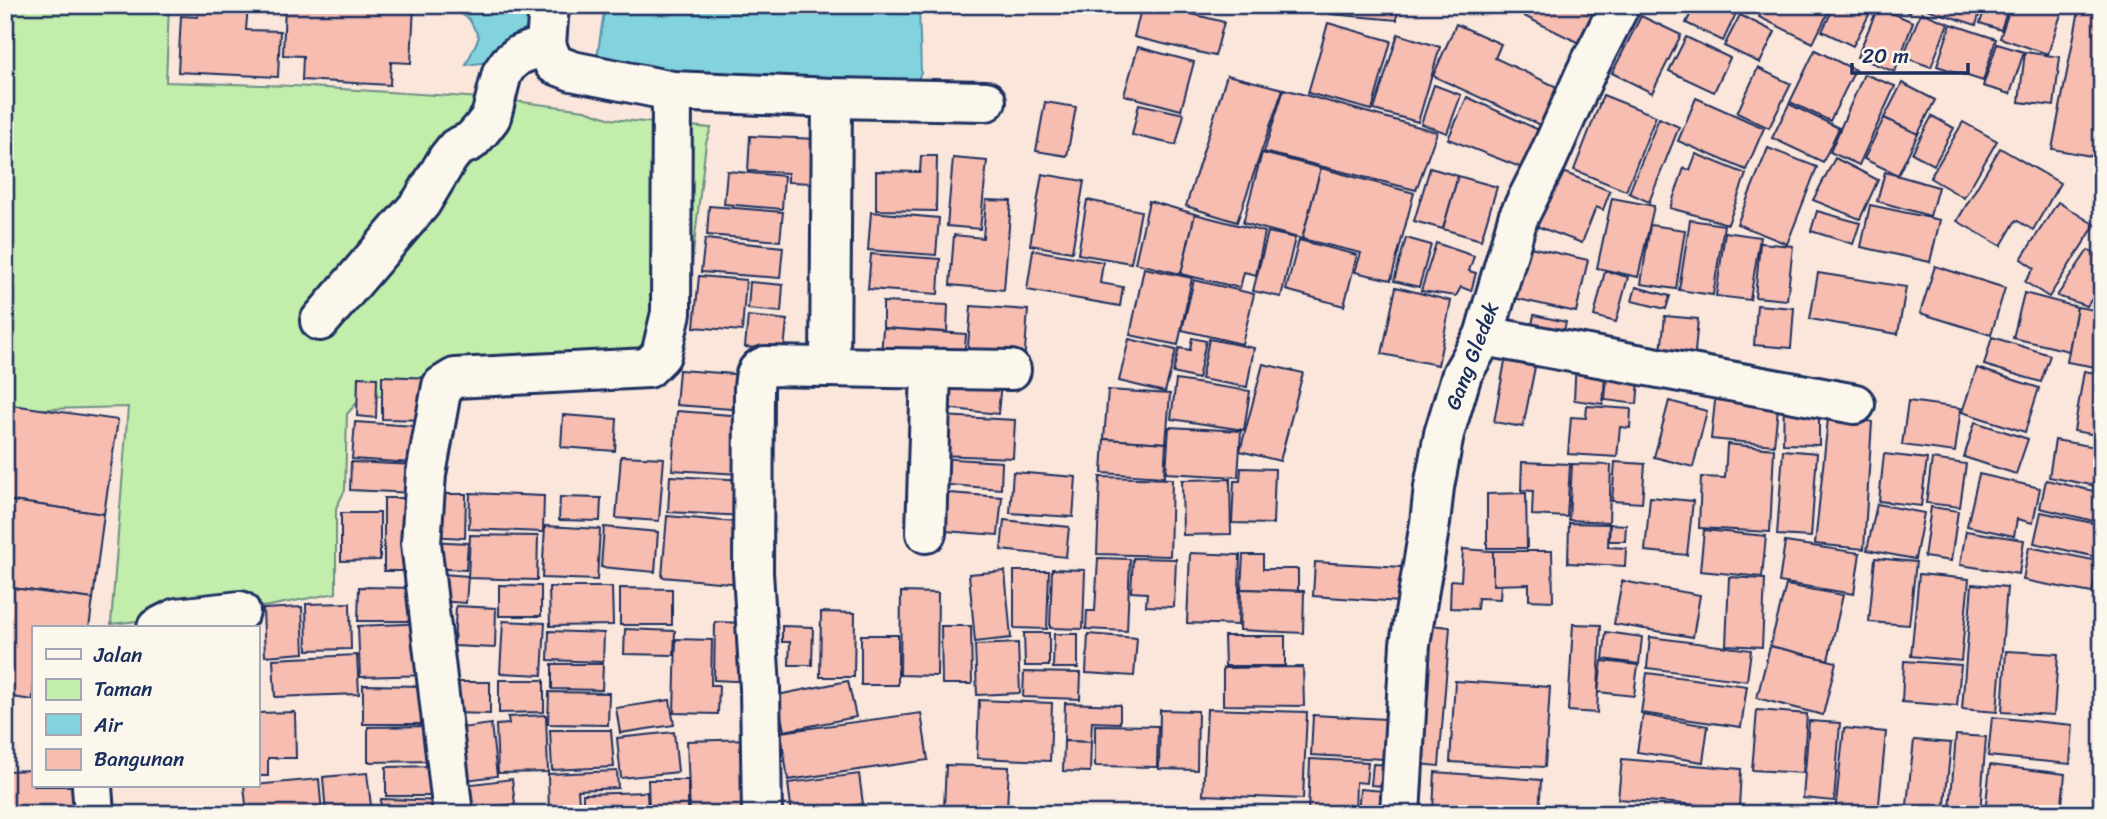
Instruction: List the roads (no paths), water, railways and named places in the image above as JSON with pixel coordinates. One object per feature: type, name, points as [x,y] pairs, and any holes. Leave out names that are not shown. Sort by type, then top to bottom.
[{"type":"street","points":[[549,5],[546,45],[554,64],[572,71],[672,91],[832,98],[986,100]]},
{"type":"street","name":"Gang Gledek","points":[[1400,814],[1410,644],[1444,434],[1462,374],[1484,336],[1518,218],[1620,5]]},
{"type":"street","points":[[320,321],[421,203],[456,148],[471,141],[491,117],[502,73],[509,63],[519,55],[546,45]]},
{"type":"street","points":[[453,814],[421,543],[426,474],[442,386],[455,378],[648,368],[662,355],[671,313],[672,91]]},
{"type":"street","points":[[830,367],[832,98]]},
{"type":"street","points":[[1484,336],[1855,404]]},
{"type":"street","points":[[762,814],[760,688],[753,572],[755,375],[765,366],[1011,370]]},
{"type":"street","points":[[926,533],[931,370]]},
{"type":"street","points":[[161,626],[177,618],[240,611]]},
{"type":"street","points":[[92,788],[94,814]]},
{"type":"water","points":[[460,5],[544,5],[543,29],[504,60],[466,65],[479,37],[469,19],[456,11]]},
{"type":"water","points":[[605,5],[919,5],[921,73],[911,93],[735,88],[597,58]]}]
